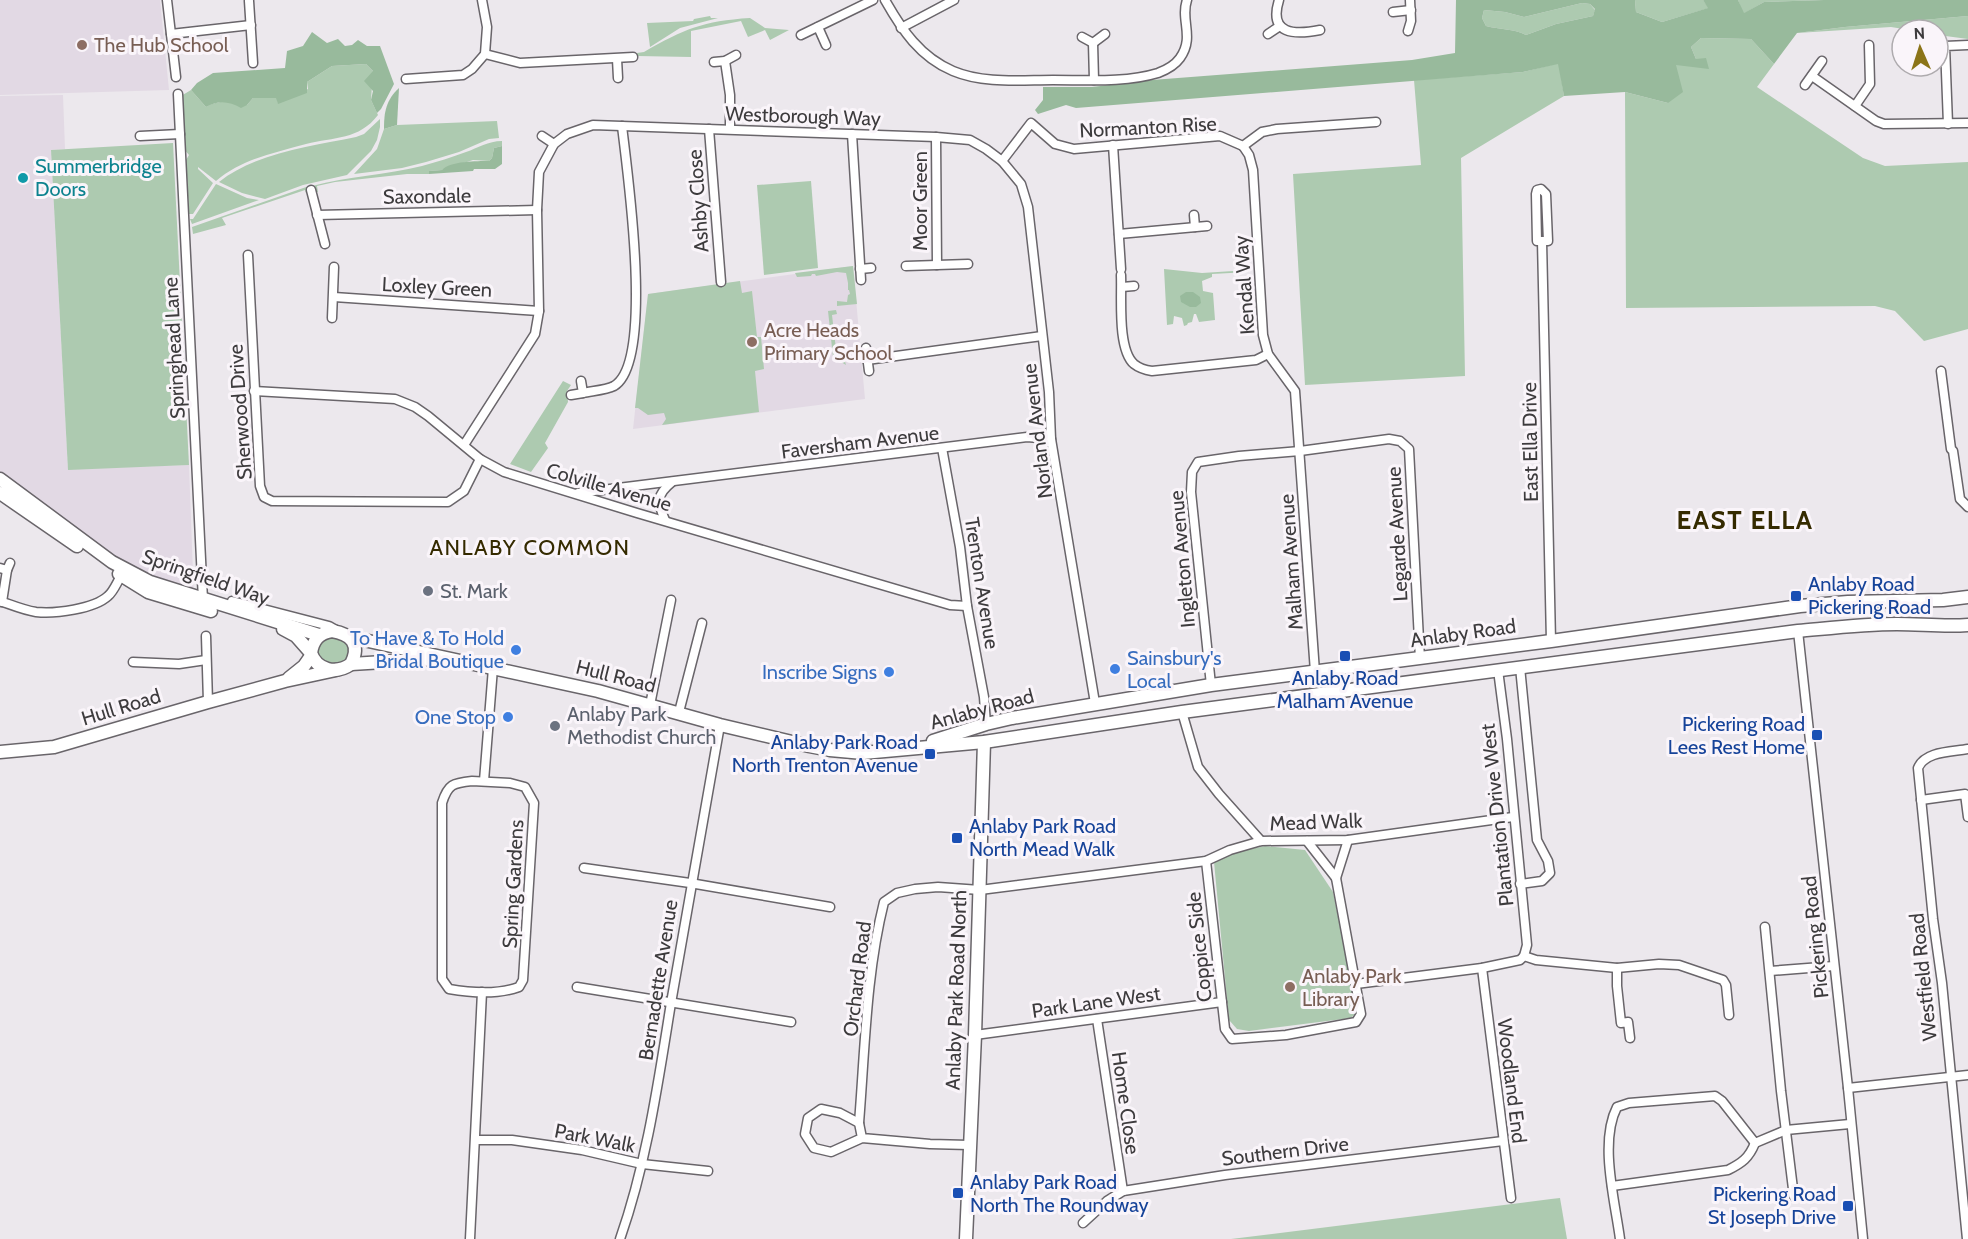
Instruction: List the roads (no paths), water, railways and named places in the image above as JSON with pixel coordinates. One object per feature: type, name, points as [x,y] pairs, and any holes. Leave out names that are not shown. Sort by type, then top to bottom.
[{"type":"main road","name":"Springfield Way","points":[[0,479],[112,562],[150,582],[320,635]]},
{"type":"main road","name":"Springfield Way","points":[[0,493],[148,592],[282,628],[296,636],[311,655]]},
{"type":"main road","name":"Anlaby Road","points":[[915,747],[986,724],[1095,703],[1211,685],[1420,659],[1800,606],[1968,597]]},
{"type":"main road","name":"Anlaby Road","points":[[915,747],[984,742],[1182,712],[1798,631],[1899,624],[1945,627],[1968,625]]},
{"type":"main road","points":[[332,632],[346,635],[355,650],[351,664],[336,670],[326,669],[319,665],[311,655],[312,647],[320,635],[332,632]]},
{"type":"main road","name":"Hull Road","points":[[346,635],[650,705],[720,725],[830,750],[863,753],[915,747]]},
{"type":"main road","name":"Hull Road","points":[[285,681],[304,666],[311,655]]},
{"type":"main road","name":"Hull Road","points":[[351,664],[449,658]]},
{"type":"main road","name":"Hull Road","points":[[0,752],[54,747],[208,702],[336,670]]},
{"type":"main road","name":"Anlaby Park Road North","points":[[966,1239],[984,742]]},
{"type":"street","points":[[167,0],[176,77]]},
{"type":"street","points":[[406,79],[463,75],[472,69],[485,54],[487,27],[482,0]]},
{"type":"street","points":[[801,35],[873,0]]},
{"type":"street","points":[[885,0],[901,28],[914,44],[932,60],[954,71],[980,78],[1094,80],[1157,73],[1171,66],[1180,57],[1186,44],[1187,0]]},
{"type":"street","points":[[901,28],[954,0]]},
{"type":"street","points":[[1279,0],[1276,10],[1280,26],[1295,33],[1320,30]]},
{"type":"street","points":[[1408,31],[1411,21],[1410,0]]},
{"type":"street","points":[[249,1],[253,63]]},
{"type":"street","points":[[1393,12],[1411,10]]},
{"type":"street","points":[[171,34],[251,25]]},
{"type":"street","points":[[1268,34],[1280,26]]},
{"type":"street","points":[[818,27],[826,45]]},
{"type":"street","points":[[1093,43],[1105,34]]},
{"type":"street","points":[[1082,37],[1093,43]]},
{"type":"street","points":[[1093,43],[1094,80]]},
{"type":"street","points":[[1855,106],[1870,84],[1869,45]]},
{"type":"street","points":[[1948,124],[1945,46],[1968,45]]},
{"type":"street","points":[[485,54],[520,63],[633,57]]},
{"type":"street","points":[[714,62],[725,61],[735,55]]},
{"type":"street","points":[[617,59],[618,78]]},
{"type":"street","points":[[725,61],[730,95],[730,129]]},
{"type":"street","points":[[1805,86],[1822,61]]},
{"type":"street","points":[[1812,76],[1876,121],[1884,124],[1968,123]]},
{"type":"street","name":"Springhead Lane","points":[[178,94],[202,600]]},
{"type":"street","name":"Normanton Rise","points":[[1002,161],[1031,123],[1055,144],[1074,149],[1220,136],[1243,146],[1262,132],[1277,129],[1376,122]]},
{"type":"street","name":"Westborough Way","points":[[554,144],[567,134],[593,125],[730,129],[970,140],[1002,161]]},
{"type":"street","points":[[571,396],[614,386],[625,373],[631,350],[637,294],[634,229],[622,126]]},
{"type":"street","name":"Ashby Close","points":[[709,129],[721,282]]},
{"type":"street","points":[[140,136],[180,134]]},
{"type":"street","points":[[852,134],[861,280]]},
{"type":"street","points":[[464,446],[535,334],[539,311],[537,210],[539,172],[554,144],[542,136]]},
{"type":"street","name":"Moor Green","points":[[936,137],[937,265]]},
{"type":"street","points":[[1113,145],[1125,351],[1133,363],[1142,369],[1152,371],[1256,360],[1268,354]]},
{"type":"street","name":"Kendal Way","points":[[1243,146],[1249,155],[1253,170],[1263,335],[1268,354],[1295,391],[1300,451]]},
{"type":"street","name":"Norland Avenue","points":[[1002,161],[1021,184],[1028,207],[1052,439],[1095,703]]},
{"type":"street","name":"East Ella Drive","points":[[1541,189],[1546,194],[1548,241],[1542,241],[1537,241],[1536,194],[1537,190],[1541,189]]},
{"type":"street","points":[[311,190],[325,244]]},
{"type":"street","name":"Saxondale","points":[[317,215],[537,210]]},
{"type":"street","points":[[1194,215],[1195,227]]},
{"type":"street","points":[[1119,234],[1207,226]]},
{"type":"street","name":"East Ella Drive","points":[[1542,241],[1551,641]]},
{"type":"street","name":"Sherwood Drive","points":[[248,255],[244,265],[260,486],[264,497],[272,501],[448,502],[464,491],[480,459]]},
{"type":"street","name":"Moor Green","points":[[906,266],[968,264]]},
{"type":"street","points":[[332,318],[334,267]]},
{"type":"street","points":[[860,269],[871,268]]},
{"type":"street","name":"Ashby Close","points":[[720,270],[731,269]]},
{"type":"street","points":[[1122,287],[1134,286]]},
{"type":"street","name":"Loxley Green","points":[[334,297],[539,311]]},
{"type":"street","points":[[867,360],[1042,336]]},
{"type":"street","points":[[866,348],[868,371]]},
{"type":"street","points":[[1941,371],[1960,499],[1968,507]]},
{"type":"street","points":[[581,381],[583,393]]},
{"type":"street","name":"Colville Avenue","points":[[254,390],[395,399],[415,407],[480,459],[504,472],[950,605],[967,606]]},
{"type":"street","name":"Faversham Avenue","points":[[574,494],[1027,437],[1052,439]]},
{"type":"street","name":"Legarde Avenue","points":[[1300,451],[1389,439],[1400,441],[1409,449],[1420,659]]},
{"type":"street","name":"Trenton Avenue","points":[[942,448],[960,547],[986,724]]},
{"type":"street","name":"Malham Avenue","points":[[1300,451],[1315,672]]},
{"type":"street","name":"Ingleton Avenue","points":[[1211,685],[1195,541],[1191,492],[1192,472],[1198,462],[1300,451]]},
{"type":"street","points":[[665,520],[659,499],[662,490],[672,482]]},
{"type":"street","points":[[6,567],[1,602],[39,612],[68,610],[98,603],[110,594],[121,576]]},
{"type":"street","points":[[650,705],[671,600]]},
{"type":"street","name":"Springfield Way","points":[[232,601],[329,626],[346,635]]},
{"type":"street","points":[[679,712],[702,623]]},
{"type":"street","name":"Pickering Road","points":[[1798,631],[1808,705],[1863,1239]]},
{"type":"street","points":[[206,636],[208,702]]},
{"type":"street","points":[[133,662],[179,664],[206,660]]},
{"type":"street","points":[[1520,667],[1537,840],[1548,861],[1550,873],[1542,881],[1520,884]]},
{"type":"street","points":[[484,781],[493,668]]},
{"type":"street","name":"Plantation Drive West","points":[[1498,670],[1527,945],[1524,956]]},
{"type":"street","points":[[1182,712],[1198,767],[1261,841]]},
{"type":"street","name":"Bernadette Avenue","points":[[620,1239],[642,1164],[690,883],[720,725]]},
{"type":"street","name":"Westfield Road","points":[[1967,1239],[1918,768],[1920,763],[1929,756],[1968,749]]},
{"type":"street","name":"Spring Gardens","points":[[484,781],[525,787],[534,803],[524,980],[519,987],[509,991],[482,992],[449,989],[442,979],[442,803],[446,790],[456,783],[484,781]]},
{"type":"street","points":[[1921,800],[1965,794],[1968,817]]},
{"type":"street","name":"Mead Walk","points":[[980,890],[1206,861],[1230,850],[1261,841],[1348,840],[1513,817]]},
{"type":"street","points":[[1336,878],[1348,840]]},
{"type":"street","points":[[1307,841],[1336,878],[1356,984],[1482,968],[1520,960],[1524,956],[1536,960],[1617,968],[1679,964],[1723,980],[1726,985],[1729,1015]]},
{"type":"street","name":"Coppice Side","points":[[1206,861],[1225,1029],[1232,1039],[1286,1035],[1356,1022],[1361,1014],[1356,984]]},
{"type":"street","points":[[584,868],[830,907]]},
{"type":"street","name":"Orchard Road","points":[[859,1123],[870,984],[877,932],[884,902],[897,893],[915,889],[938,887],[980,890]]},
{"type":"street","points":[[1765,927],[1794,1197]]},
{"type":"street","points":[[1770,971],[1834,966]]},
{"type":"street","name":"Woodland End","points":[[1482,968],[1511,1198]]},
{"type":"street","points":[[1617,968],[1621,1023],[1628,1022],[1630,1038]]},
{"type":"street","points":[[577,987],[791,1022]]},
{"type":"street","points":[[470,1239],[482,992]]},
{"type":"street","name":"Park Lane West","points":[[975,1035],[1222,1002]]},
{"type":"street","name":"Home Close","points":[[1097,1019],[1123,1191]]},
{"type":"street","points":[[1848,1088],[1968,1075]]},
{"type":"street","points":[[1620,1239],[1610,1158],[1612,1118],[1617,1107],[1629,1103],[1715,1096],[1722,1101],[1755,1143]]},
{"type":"street","points":[[862,1138],[859,1123],[840,1113],[821,1109],[808,1118],[805,1134],[814,1148],[831,1152],[862,1138],[969,1145]]},
{"type":"street","points":[[1612,1186],[1728,1170],[1744,1163],[1755,1143],[1786,1130],[1850,1124]]},
{"type":"street","name":"Park Walk","points":[[476,1140],[512,1140],[582,1150],[642,1164],[708,1171]]},
{"type":"street","name":"Southern Drive","points":[[1083,1223],[1107,1201],[1123,1191],[1225,1175],[1503,1141]]},
{"type":"place","name":"The Hub School","points":[[82,45]]},
{"type":"place","name":"Summerbridge Doors","points":[[23,178]]},
{"type":"place","name":"Acre Heads Primary School","points":[[752,342]]},
{"type":"place","name":"St. Mark","points":[[428,591]]},
{"type":"place","name":"Anlaby Road Pickering Road","points":[[1796,596]]},
{"type":"place","name":"To Have & To Hold Bridal Boutique","points":[[516,650]]},
{"type":"place","name":"Anlaby Road Malham Avenue","points":[[1345,656]]},
{"type":"place","name":"Sainsbury's Local","points":[[1115,669]]},
{"type":"place","name":"Inscribe Signs","points":[[889,672]]},
{"type":"place","name":"One Stop","points":[[508,717]]},
{"type":"place","name":"Anlaby Park Methodist Church","points":[[555,726]]},
{"type":"place","name":"Pickering Road Lees Rest Home","points":[[1817,735]]},
{"type":"place","name":"Anlaby Park Road North Trenton Avenue","points":[[930,754]]},
{"type":"place","name":"Anlaby Park Road North Mead Walk","points":[[957,838]]},
{"type":"place","name":"Anlaby Park Library","points":[[1290,987]]},
{"type":"place","name":"Anlaby Park Road North The Roundway","points":[[958,1193]]},
{"type":"place","name":"Pickering Road St Joseph Drive","points":[[1848,1206]]},
{"type":"district","name":"EAST ELLA","points":[[1745,520]]},
{"type":"district","name":"ANLABY COMMON","points":[[530,547]]}]
